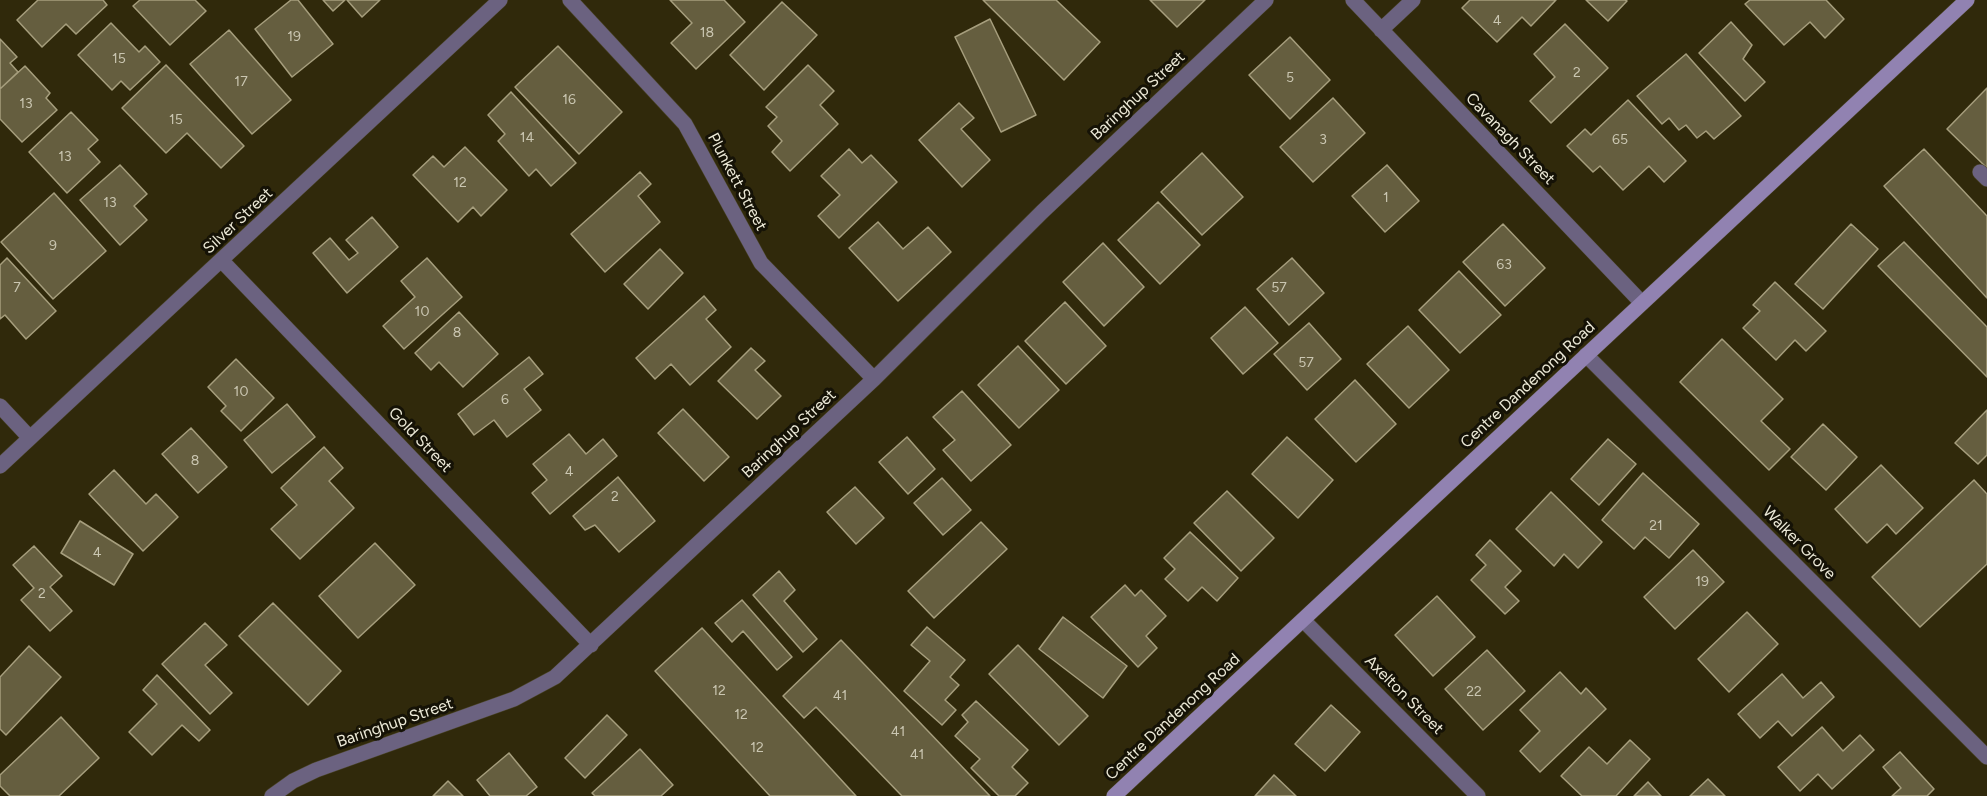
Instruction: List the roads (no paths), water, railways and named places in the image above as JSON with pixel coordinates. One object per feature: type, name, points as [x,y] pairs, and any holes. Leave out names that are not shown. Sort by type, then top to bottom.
[{"type":"main road","name":"Centre Dandenong Road","points":[[1114,796],[1967,0]]},
{"type":"street","name":"Silver Street","points":[[0,466],[500,0]]},
{"type":"street","name":"Plunkett Street","points":[[570,0],[685,124],[761,263],[874,379]]},
{"type":"street","name":"Baringhup Street","points":[[272,796],[293,781],[315,770],[538,689],[591,645],[874,379],[1042,212],[1266,0]]},
{"type":"street","name":"Cavanagh Street","points":[[1353,0],[1642,303]]},
{"type":"street","points":[[1381,30],[1413,0]]},
{"type":"street","name":"Gold Street","points":[[222,261],[591,645]]},
{"type":"street","name":"Walker Grove","points":[[1586,355],[1987,757]]},
{"type":"street","points":[[0,406],[30,438]]},
{"type":"street","name":"Axelton Street","points":[[1303,620],[1478,796]]}]
